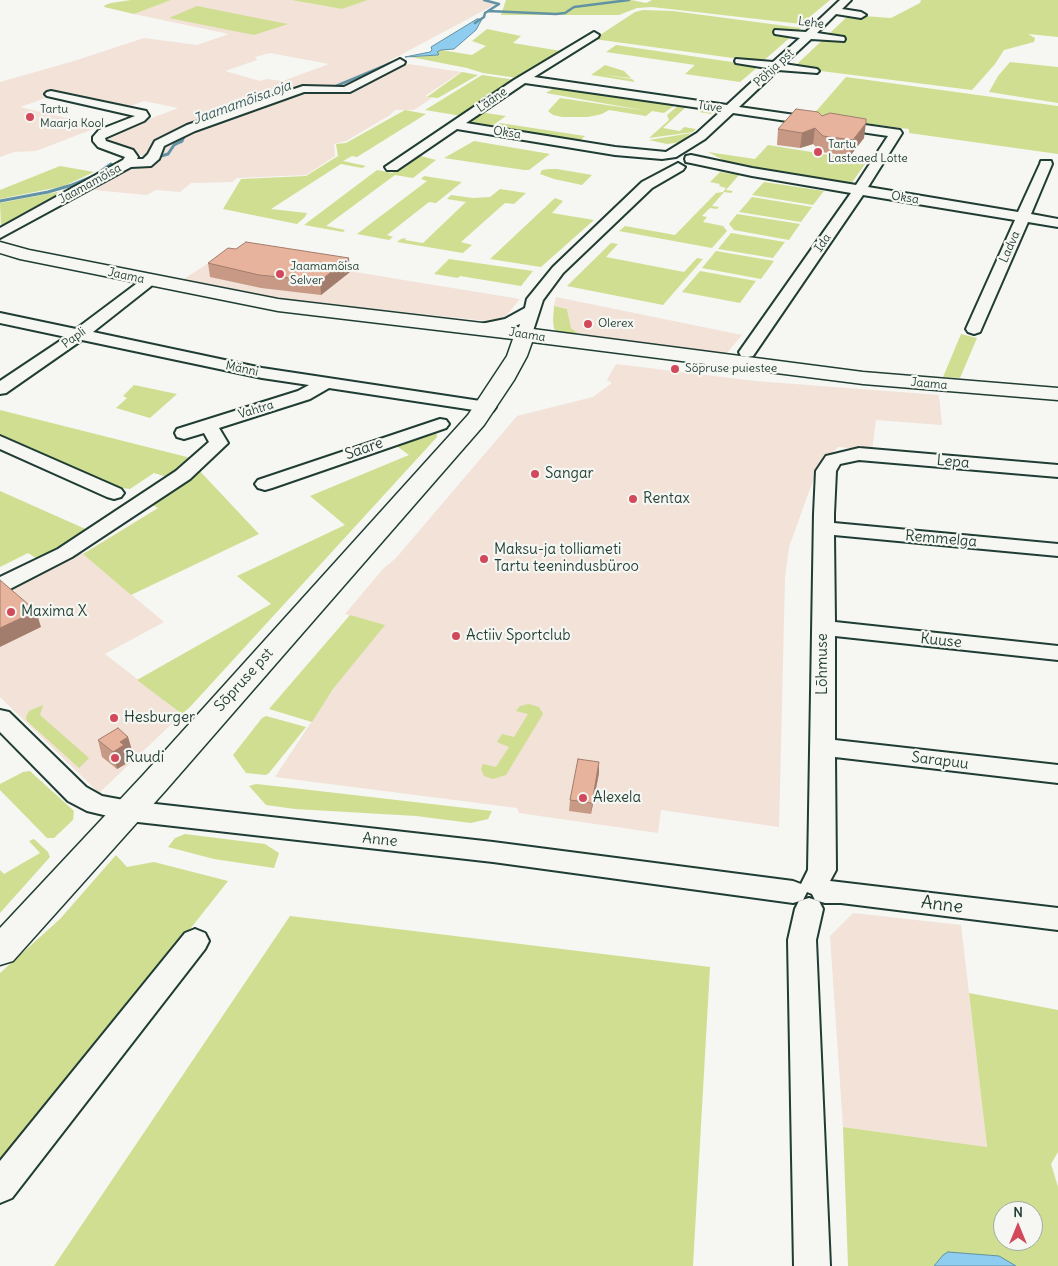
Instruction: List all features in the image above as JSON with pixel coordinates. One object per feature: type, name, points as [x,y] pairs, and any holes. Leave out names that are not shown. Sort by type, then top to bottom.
[{"type":"main road","name":"Jaama","points":[[0,247],[26,256],[278,306],[482,328],[533,340],[751,359],[863,378],[1058,394]]},
{"type":"main road","name":"Jaama","points":[[0,254],[277,309],[533,340],[754,372],[1058,400]]},
{"type":"main road","name":"Sõpruse pst","points":[[0,951],[129,811],[451,430],[487,407],[520,378],[537,359],[533,340]]},
{"type":"street","name":"Põhja pst","points":[[647,184],[662,158],[701,136],[846,0]]},
{"type":"street","points":[[834,11],[861,15]]},
{"type":"street","name":"Lehe","points":[[779,32],[840,39]]},
{"type":"street","name":"Lääne","points":[[392,167],[594,35]]},
{"type":"street","points":[[740,61],[813,71]]},
{"type":"street","name":"Jaamamõisa","points":[[0,234],[128,163],[146,162],[154,156],[159,144],[191,128],[303,88],[346,90],[400,62]]},
{"type":"street","name":"Tüve","points":[[524,79],[896,134]]},
{"type":"street","points":[[51,94],[142,114],[143,116],[140,118],[104,133],[99,137],[99,141],[102,144],[132,156],[128,163]]},
{"type":"street","name":"Oksa","points":[[457,125],[685,162],[756,165],[860,190],[1058,223]]},
{"type":"street","name":"Ida","points":[[751,359],[896,134]]},
{"type":"street","name":"Põhja pst","points":[[533,340],[530,311],[535,299],[558,270],[647,184],[685,162],[701,136]]},
{"type":"street","name":"Ladva","points":[[974,329],[1046,164]]},
{"type":"street","name":"Papli","points":[[3,385],[79,335],[145,284]]},
{"type":"street","points":[[533,340],[542,290]]},
{"type":"street","points":[[482,328],[510,323],[530,311]]},
{"type":"street","name":"Männi","points":[[0,318],[262,373],[398,393],[424,401]]},
{"type":"street","name":"Vahtra","points":[[184,433],[304,395],[326,383]]},
{"type":"street","points":[[424,401],[487,407]]},
{"type":"street","points":[[424,401],[451,430]]},
{"type":"street","points":[[0,585],[65,553],[183,475],[219,443],[209,426]]},
{"type":"street","name":"Saare","points":[[265,484],[372,446],[451,430]]},
{"type":"street","points":[[0,442],[114,493]]},
{"type":"street","name":"Lepa","points":[[848,456],[859,454],[1058,471]]},
{"type":"street","name":"Lõhmuse","points":[[812,1266],[802,940],[811,894],[822,870],[826,471],[832,460],[848,456]]},
{"type":"street","name":"Remmelga","points":[[824,528],[1058,550]]},
{"type":"street","name":"Kuuse","points":[[823,628],[1058,653]]},
{"type":"street","name":"Anne","points":[[0,718],[77,794],[96,804],[129,811],[493,852],[811,894],[840,892],[1058,919]]},
{"type":"street","name":"Sarapuu","points":[[822,747],[1058,774]]},
{"type":"street","points":[[0,1186],[196,941]]},
{"type":"shaded area","points":[[171,0],[291,0],[342,9],[368,0],[481,0],[496,4],[389,61],[461,72],[425,96],[432,98],[414,110],[395,110],[390,115],[346,141],[334,144],[335,156],[306,175],[237,178],[232,182],[191,183],[180,192],[156,190],[147,195],[94,190],[143,160],[143,156],[107,138],[111,134],[178,108],[144,101],[131,106],[63,92],[20,107],[101,126],[36,151],[14,152],[0,157],[0,82],[74,61],[144,38],[197,45],[229,34],[134,14]],"holes":[[[270,53],[329,64],[283,81],[267,79],[260,81],[225,71],[257,60],[255,57]]]},
{"type":"shaded area","points":[[228,250],[520,299],[505,317],[496,321],[487,321],[255,296],[181,281]]},
{"type":"shaded area","points":[[556,297],[742,335],[726,354],[579,334],[571,328],[567,309],[554,306]]},
{"type":"shaded area","points":[[616,364],[755,381],[939,395],[942,425],[876,420],[872,450],[838,447],[819,466],[807,497],[789,547],[785,578],[779,827],[661,810],[658,833],[519,813],[517,808],[275,777],[333,689],[384,625],[345,614],[383,569],[396,558],[517,416],[593,397],[612,383],[607,380]]},
{"type":"shaded area","points":[[75,551],[83,554],[164,622],[105,654],[182,714],[99,793],[0,697],[0,590]]},
{"type":"shaded area","points":[[853,913],[961,925],[987,1147],[843,1127],[830,936]]},
{"type":"green space","points":[[131,0],[171,0],[134,14],[104,7],[111,3]]},
{"type":"green space","points":[[291,0],[368,0],[342,9]]},
{"type":"green space","points":[[506,0],[631,0],[646,3],[652,0],[830,0],[801,24],[652,7],[637,8],[619,15],[501,15]]},
{"type":"green space","points":[[921,0],[1058,0],[1058,37],[1028,34],[1035,38],[1034,42],[1004,50],[995,64],[972,90],[813,70],[796,65],[849,15],[891,18],[920,3]]},
{"type":"green space","points":[[197,6],[288,24],[254,35],[169,18]]},
{"type":"green space","points":[[643,10],[673,11],[801,28],[762,62],[594,39],[635,12]]},
{"type":"green space","points":[[487,29],[521,36],[513,43],[567,52],[524,79],[483,73],[411,57],[438,55],[437,52],[441,50],[472,55],[486,46],[472,41]]},
{"type":"green space","points":[[616,45],[759,66],[740,82],[685,74],[695,65],[606,52]]},
{"type":"green space","points":[[1010,62],[1058,67],[1058,103],[989,92],[998,76]]},
{"type":"green space","points":[[605,65],[624,71],[631,78],[604,75],[632,79],[635,82],[591,75]]},
{"type":"green space","points":[[462,72],[478,75],[438,98],[427,97]]},
{"type":"green space","points":[[482,75],[516,80],[462,116],[425,110]]},
{"type":"green space","points":[[846,77],[1058,106],[1058,154],[909,133],[909,129],[812,116]]},
{"type":"green space","points":[[559,85],[673,103],[674,106],[664,113],[652,111],[646,116],[609,110],[602,114],[588,117],[562,117],[553,115],[548,111],[560,98],[647,111],[546,93]]},
{"type":"green space","points":[[680,104],[715,110],[711,114],[699,112],[702,109],[686,107],[663,128],[680,131],[684,127],[696,129],[693,132],[649,138],[669,120],[667,115]]},
{"type":"green space","points":[[405,110],[426,114],[357,157],[352,156],[343,161],[366,166],[362,168],[341,164],[271,209],[307,213],[297,224],[223,209],[241,179],[306,176],[338,156],[336,144],[346,143]]},
{"type":"green space","points":[[479,112],[506,116],[489,128],[465,123]]},
{"type":"green space","points":[[500,123],[585,136],[578,142],[493,129]]},
{"type":"green space","points":[[691,133],[681,142],[667,144],[649,140]]},
{"type":"green space","points":[[474,141],[550,154],[529,170],[444,158]]},
{"type":"green space","points":[[768,145],[867,161],[851,184],[731,164],[708,152],[755,159]]},
{"type":"green space","points":[[417,155],[436,160],[413,178],[395,175],[326,226],[345,230],[343,232],[304,225],[377,170],[392,173]]},
{"type":"green space","points":[[60,166],[94,172],[64,186],[0,199],[0,190]]},
{"type":"green space","points":[[549,169],[592,175],[582,185],[540,174],[542,170]]},
{"type":"green space","points":[[720,172],[739,175],[726,190],[733,191],[731,193],[724,192],[712,206],[719,207],[717,209],[710,208],[702,216],[707,217],[703,222],[723,226],[727,231],[712,248],[619,231],[625,226],[675,235],[716,193],[723,192],[726,188],[719,186],[720,184],[710,182]]},
{"type":"green space","points":[[424,176],[462,182],[436,203],[429,202],[387,235],[393,237],[389,240],[357,234],[427,181],[421,179]]},
{"type":"green space","points":[[764,182],[824,191],[813,205],[752,195]]},
{"type":"green space","points":[[500,189],[526,193],[514,204],[505,203],[461,242],[472,245],[463,253],[397,242],[406,238],[405,240],[423,243],[466,202],[447,199],[451,195],[473,198],[490,197]]},
{"type":"green space","points":[[68,190],[1,226],[0,203]]},
{"type":"green space","points":[[752,197],[812,207],[801,222],[739,212]]},
{"type":"green space","points":[[555,198],[563,201],[552,213],[594,220],[541,267],[490,259]]},
{"type":"green space","points":[[737,214],[800,224],[789,240],[734,230],[729,224]]},
{"type":"green space","points":[[731,233],[785,242],[773,258],[718,249]]},
{"type":"green space","points":[[611,243],[618,244],[606,257],[684,272],[697,258],[703,259],[663,305],[567,286]]},
{"type":"green space","points":[[716,251],[774,261],[761,279],[702,268]]},
{"type":"green space","points":[[449,259],[533,271],[521,286],[460,276],[458,278],[434,274]]},
{"type":"green space","points":[[700,271],[756,281],[740,303],[682,292]]},
{"type":"green space","points":[[554,306],[567,309],[571,328],[579,334],[559,332],[554,329]]},
{"type":"green space","points":[[961,334],[977,338],[960,378],[943,377]]},
{"type":"green space","points":[[134,385],[177,394],[150,418],[116,408],[127,398],[123,396]]},
{"type":"green space","points":[[0,410],[195,459],[170,478],[154,473],[130,489],[122,488],[0,436]]},
{"type":"green space","points":[[424,432],[437,434],[437,437],[182,714],[137,680],[271,604],[237,576],[345,525],[310,496],[409,455],[391,442]]},
{"type":"green space","points":[[197,468],[259,534],[131,595],[83,554],[158,508],[147,502]]},
{"type":"green space","points":[[0,491],[90,531],[39,560],[28,553],[0,567]]},
{"type":"green space","points":[[350,615],[385,625],[333,689],[312,722],[269,709]]},
{"type":"green space","points":[[529,704],[539,707],[543,714],[506,775],[493,779],[484,776],[481,769],[483,764],[496,767],[509,747],[497,742],[502,734],[514,737],[528,714],[516,711],[520,706]]},
{"type":"green space","points":[[43,705],[40,715],[89,758],[79,768],[27,721],[26,717],[29,711]]},
{"type":"green space","points":[[266,716],[306,727],[269,773],[266,775],[246,773],[233,755],[262,718]]},
{"type":"green space","points":[[30,771],[74,811],[73,820],[54,838],[47,838],[0,790],[0,784],[23,772]]},
{"type":"green space","points":[[256,784],[492,811],[488,819],[471,823],[416,816],[295,809],[266,805],[249,786]]},
{"type":"green space","points":[[185,834],[265,844],[279,853],[274,868],[214,859],[168,847],[175,838]]},
{"type":"green space","points":[[34,839],[48,852],[50,857],[0,913],[0,870],[4,874],[40,853],[29,841]]},
{"type":"green space","points":[[116,855],[127,867],[154,862],[228,881],[0,1170],[0,973],[60,919]]},
{"type":"green space","points":[[290,916],[710,967],[693,1266],[54,1266]]},
{"type":"green space","points":[[969,993],[1058,1010],[1058,1152],[1051,1164],[1058,1187],[1058,1266],[848,1266],[843,1127],[987,1147]]},
{"type":"water","points":[[477,19],[482,19],[476,30],[454,49],[441,50],[437,52],[438,55],[405,57],[430,52],[432,50],[431,47]]},
{"type":"water","points":[[948,1252],[999,1256],[1016,1266],[934,1266]]},
{"type":"building","points":[[796,109],[818,112],[822,116],[830,113],[866,119],[866,123],[853,140],[823,136],[815,128],[802,133],[778,129]]},
{"type":"building","points":[[246,242],[349,258],[320,281],[259,275],[208,263],[228,248],[236,249]]},
{"type":"building","points":[[0,580],[36,611],[0,628]]},
{"type":"building","points":[[118,728],[128,737],[120,742],[124,745],[113,752],[98,740]]},
{"type":"building","name":"Alexela","points":[[578,759],[599,762],[592,803],[570,800]]},
{"type":"waterway","name":"Jaamamõisa oja","points":[[484,0],[499,4],[488,11]]},
{"type":"waterway","points":[[488,11],[556,14],[565,13],[574,7],[629,0]]},
{"type":"waterway","name":"Jaamamõisa oja","points":[[475,23],[484,17],[488,11]]},
{"type":"waterway","name":"Jaamamõisa oja","points":[[325,87],[336,86],[391,63]]},
{"type":"waterway","name":"Jaamamõisa oja","points":[[182,141],[185,136],[206,126]]},
{"type":"waterway","name":"Jaamamõisa oja","points":[[158,157],[168,154],[174,145],[182,141]]},
{"type":"waterway","name":"Jaamamõisa oja","points":[[0,201],[48,192],[72,185],[94,176],[111,164]]},
{"type":"place","name":"Tartu Maarja Kool","points":[[30,117]]},
{"type":"place","name":"Tartu Lasteaed Lotte","points":[[818,152]]},
{"type":"place","name":"Jaamamõisa Selver","points":[[280,274]]},
{"type":"place","name":"Olerex","points":[[588,324]]},
{"type":"place","name":"Sõpruse puiestee","points":[[675,369]]},
{"type":"place","name":"Sangar","points":[[535,474]]},
{"type":"place","name":"Rentax","points":[[633,499]]},
{"type":"place","name":"Maksu-ja tolliameti Tartu teenindusbüroo","points":[[484,559]]},
{"type":"place","name":"Maxima X","points":[[11,612]]},
{"type":"place","name":"Actiiv Sportclub","points":[[456,636]]},
{"type":"place","name":"Hesburger","points":[[114,718]]},
{"type":"place","name":"Ruudi","points":[[115,758]]},
{"type":"place","name":"Alexela","points":[[583,798]]}]
